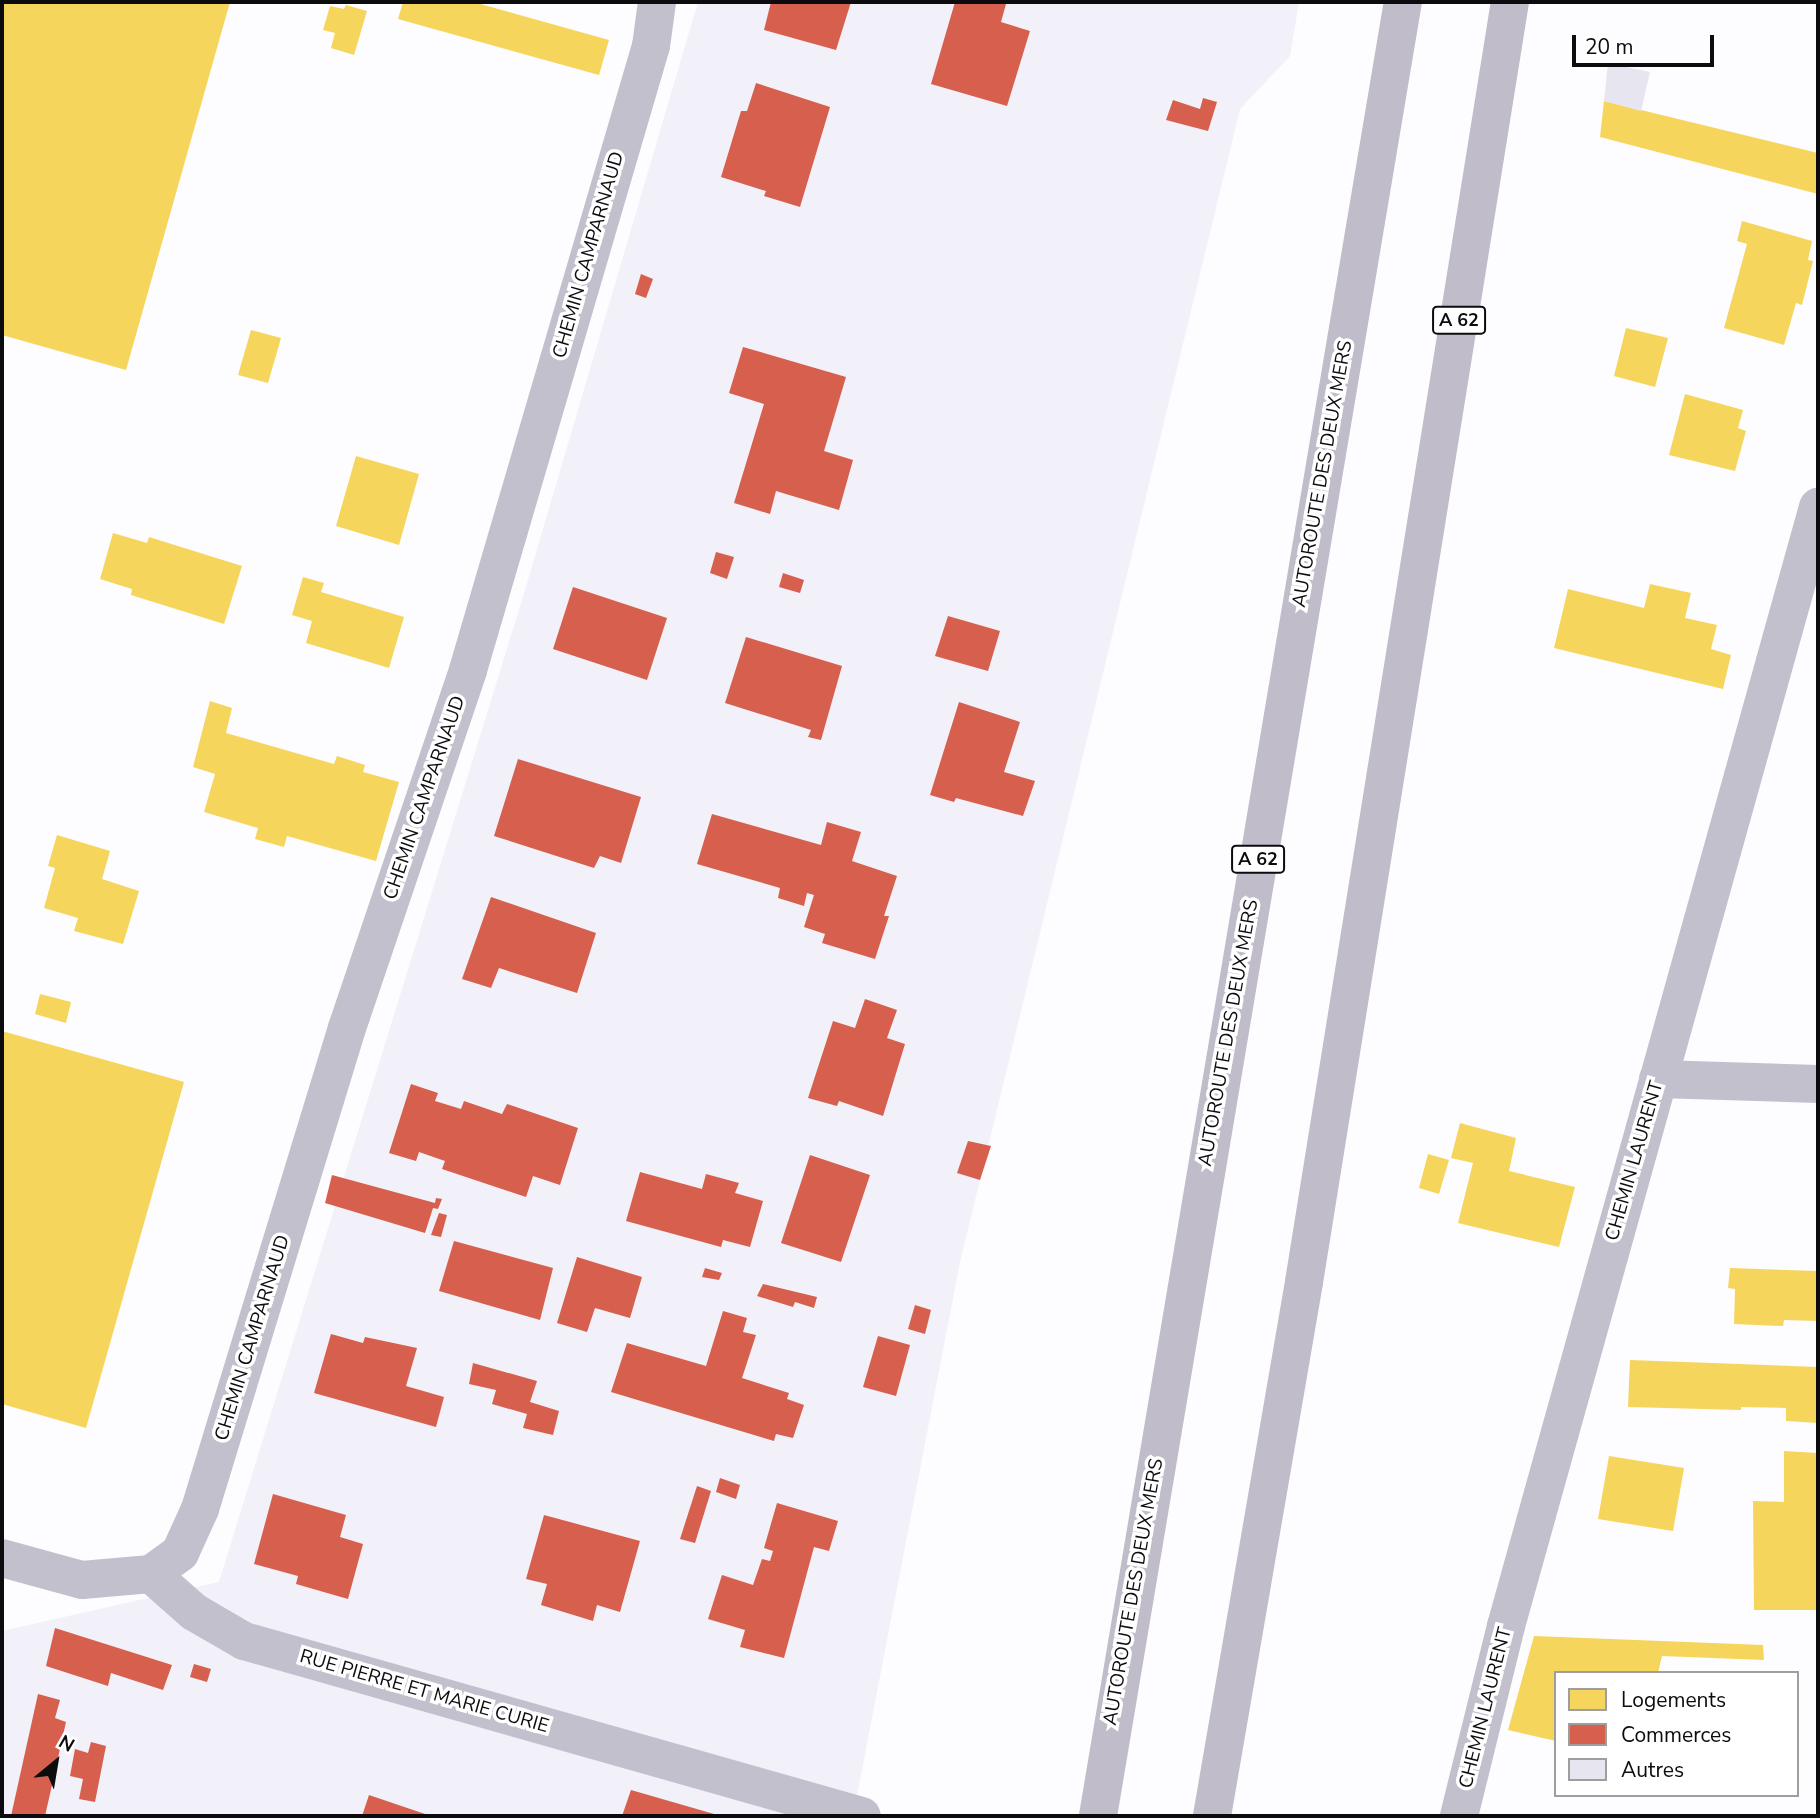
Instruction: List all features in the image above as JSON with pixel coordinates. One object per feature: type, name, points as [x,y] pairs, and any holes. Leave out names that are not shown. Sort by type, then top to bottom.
[{"type":"highway","name":"AUTOROUTE DES DEUX MERS","points":[[1098,1816],[1403,2]]},
{"type":"highway","name":"A 62","points":[[1212,1816],[1304,1282],[1510,2]]},
{"type":"street","name":"CHEMIN CAMPARNAUD","points":[[151,1574],[180,1552],[200,1509],[347,1028],[468,670],[651,46],[657,2]]},
{"type":"street","name":"CHEMIN LAURENT","points":[[1459,1816],[1506,1626],[1818,507]]},
{"type":"street","points":[[1658,1079],[1818,1084]]},
{"type":"street","points":[[2,1558],[82,1580],[151,1574]]},
{"type":"street","name":"RUE PIERRE ET MARIE CURIE","points":[[151,1574],[194,1612],[244,1641],[862,1816]]},
{"type":"shaded area","points":[[698,2],[1299,2],[1290,56],[1240,109],[960,1262],[853,1816],[2,1816],[2,1631],[219,1582],[523,597]]},
{"type":"building: Logements","points":[[2,2],[230,2],[126,370],[2,335]]},
{"type":"building: Logements","points":[[403,2],[473,2],[609,40],[599,75],[398,19]]},
{"type":"building: Logements","points":[[346,5],[367,11],[354,55],[331,48],[335,33],[323,30],[330,6],[344,9]]},
{"type":"building: Logements","points":[[1604,101],[1818,153],[1818,194],[1600,137]]},
{"type":"building: Logements","points":[[1742,221],[1812,241],[1808,260],[1813,261],[1802,305],[1796,303],[1784,345],[1724,328],[1747,244],[1737,241]]},
{"type":"building: Logements","points":[[1626,328],[1668,338],[1655,387],[1614,376]]},
{"type":"building: Logements","points":[[251,330],[281,338],[268,383],[238,375]]},
{"type":"building: Logements","points":[[1685,394],[1743,410],[1738,428],[1746,431],[1735,471],[1669,455]]},
{"type":"building: Logements","points":[[356,456],[419,474],[399,545],[336,526]]},
{"type":"building: Logements","points":[[113,533],[147,543],[149,537],[242,566],[224,624],[131,595],[132,589],[100,579]]},
{"type":"building: Logements","points":[[303,577],[324,583],[321,592],[404,617],[389,668],[306,643],[312,621],[292,615]]},
{"type":"building: Logements","points":[[1650,584],[1691,593],[1685,618],[1717,625],[1711,649],[1731,655],[1723,689],[1554,648],[1568,589],[1644,608]]},
{"type":"building: Logements","points":[[210,701],[232,708],[226,733],[334,764],[337,756],[365,765],[363,772],[399,782],[376,861],[287,836],[284,847],[255,839],[258,828],[204,812],[215,774],[193,767]]},
{"type":"building: Logements","points":[[57,835],[110,851],[102,879],[139,891],[123,944],[74,931],[78,918],[44,908],[55,868],[48,866]]},
{"type":"building: Logements","points":[[40,994],[71,1002],[66,1023],[35,1014]]},
{"type":"building: Logements","points":[[2,1031],[184,1082],[86,1428],[2,1404]]},
{"type":"building: Logements","points":[[1460,1123],[1516,1138],[1509,1171],[1575,1187],[1559,1247],[1458,1223],[1473,1163],[1451,1158]]},
{"type":"building: Logements","points":[[1428,1154],[1449,1160],[1439,1194],[1419,1188]]},
{"type":"building: Logements","points":[[1730,1268],[1818,1271],[1818,1321],[1784,1320],[1783,1326],[1734,1324],[1735,1289],[1728,1288]]},
{"type":"building: Logements","points":[[1630,1360],[1818,1367],[1818,1423],[1786,1421],[1786,1408],[1741,1407],[1741,1410],[1628,1407]]},
{"type":"building: Logements","points":[[1784,1451],[1818,1453],[1818,1610],[1754,1610],[1753,1501],[1784,1502]]},
{"type":"building: Logements","points":[[1609,1456],[1684,1468],[1673,1531],[1598,1519]]},
{"type":"building: Logements","points":[[1534,1636],[1763,1645],[1764,1660],[1662,1656],[1658,1671],[1554,1671],[1554,1741],[1508,1730]]},
{"type":"building: Commerces","points":[[771,2],[851,2],[836,50],[764,30]]},
{"type":"building: Commerces","points":[[955,2],[1006,4],[1001,22],[1030,31],[1007,106],[931,84]]},
{"type":"building: Commerces","points":[[756,83],[830,107],[800,207],[764,196],[766,191],[721,177],[741,111],[747,111]]},
{"type":"building: Commerces","points":[[1203,98],[1217,102],[1208,131],[1166,120],[1173,100],[1200,109]]},
{"type":"building: Commerces","points":[[641,274],[653,279],[646,298],[635,294]]},
{"type":"building: Commerces","points":[[743,347],[846,377],[824,451],[853,460],[839,510],[776,491],[770,514],[734,503],[764,404],[729,393]]},
{"type":"building: Commerces","points":[[716,552],[734,557],[727,579],[710,573]]},
{"type":"building: Commerces","points":[[783,573],[804,580],[800,593],[779,587]]},
{"type":"building: Commerces","points":[[573,587],[667,618],[647,680],[553,649]]},
{"type":"building: Commerces","points":[[948,616],[1000,631],[988,671],[935,656]]},
{"type":"building: Commerces","points":[[746,637],[842,666],[821,740],[808,737],[811,730],[725,703]]},
{"type":"building: Commerces","points":[[959,702],[1020,722],[1004,772],[1035,781],[1023,816],[956,798],[954,802],[930,795]]},
{"type":"building: Commerces","points":[[518,759],[641,797],[621,863],[600,856],[594,868],[494,836]]},
{"type":"building: Commerces","points":[[712,814],[821,845],[827,822],[861,832],[852,861],[897,876],[884,916],[889,916],[875,959],[822,943],[825,934],[804,927],[814,895],[807,893],[804,906],[778,898],[780,888],[697,864]]},
{"type":"building: Commerces","points":[[491,897],[596,933],[577,993],[499,968],[491,988],[462,979]]},
{"type":"building: Commerces","points":[[865,999],[897,1010],[887,1038],[905,1044],[883,1116],[839,1101],[837,1106],[808,1098],[833,1021],[855,1028]]},
{"type":"building: Commerces","points":[[411,1084],[438,1093],[435,1101],[461,1109],[464,1101],[502,1114],[507,1104],[578,1128],[560,1185],[533,1176],[526,1197],[442,1169],[445,1161],[419,1152],[416,1161],[389,1153]]},
{"type":"building: Commerces","points":[[968,1141],[991,1146],[980,1180],[957,1173]]},
{"type":"building: Commerces","points":[[810,1155],[870,1175],[841,1262],[781,1243]]},
{"type":"building: Commerces","points":[[640,1172],[702,1189],[706,1174],[739,1183],[735,1193],[763,1201],[750,1247],[723,1240],[721,1247],[626,1221]]},
{"type":"building: Commerces","points":[[332,1175],[435,1203],[436,1198],[442,1199],[438,1209],[433,1208],[425,1233],[325,1203]]},
{"type":"building: Commerces","points":[[439,1213],[447,1215],[441,1237],[431,1235]]},
{"type":"building: Commerces","points":[[454,1241],[553,1268],[540,1320],[439,1291]]},
{"type":"building: Commerces","points":[[577,1257],[642,1277],[630,1318],[595,1308],[587,1332],[557,1323]]},
{"type":"building: Commerces","points":[[705,1268],[722,1273],[719,1280],[702,1277]]},
{"type":"building: Commerces","points":[[763,1284],[817,1297],[814,1308],[795,1302],[793,1307],[757,1296]]},
{"type":"building: Commerces","points":[[915,1305],[931,1310],[925,1334],[908,1329]]},
{"type":"building: Commerces","points":[[723,1311],[747,1318],[743,1332],[756,1335],[742,1378],[789,1393],[787,1399],[804,1405],[793,1438],[776,1434],[774,1441],[611,1392],[627,1343],[706,1366]]},
{"type":"building: Commerces","points":[[331,1334],[363,1343],[365,1337],[417,1348],[406,1386],[444,1397],[436,1427],[314,1393]]},
{"type":"building: Commerces","points":[[878,1336],[910,1345],[896,1396],[863,1387]]},
{"type":"building: Commerces","points":[[473,1363],[537,1381],[530,1402],[559,1411],[553,1435],[523,1428],[527,1414],[492,1404],[496,1390],[469,1384]]},
{"type":"building: Commerces","points":[[720,1478],[740,1485],[736,1499],[716,1492]]},
{"type":"building: Commerces","points":[[697,1486],[711,1491],[695,1543],[680,1539]]},
{"type":"building: Commerces","points":[[273,1494],[346,1515],[340,1537],[363,1544],[348,1599],[296,1584],[298,1576],[254,1564]]},
{"type":"building: Commerces","points":[[777,1503],[838,1521],[829,1551],[814,1547],[784,1658],[740,1647],[745,1630],[708,1619],[722,1575],[753,1585],[762,1559],[770,1561],[773,1551],[764,1548]]},
{"type":"building: Commerces","points":[[544,1515],[640,1541],[620,1612],[597,1605],[593,1621],[541,1605],[547,1584],[526,1579]]},
{"type":"building: Commerces","points":[[55,1628],[172,1665],[163,1690],[111,1673],[108,1686],[46,1666]]},
{"type":"building: Commerces","points":[[194,1664],[211,1669],[207,1682],[190,1677]]},
{"type":"building: Commerces","points":[[38,1694],[60,1700],[55,1718],[66,1722],[45,1816],[11,1816]]},
{"type":"building: Commerces","points":[[91,1742],[106,1746],[95,1802],[79,1799],[83,1779],[70,1776],[75,1749],[88,1753]]},
{"type":"building: Commerces","points":[[631,1790],[721,1816],[622,1816]]},
{"type":"building: Commerces","points":[[369,1795],[431,1816],[362,1816]]},
{"type":"building: Autres","points":[[1608,63],[1650,72],[1641,111],[1604,101]]}]
